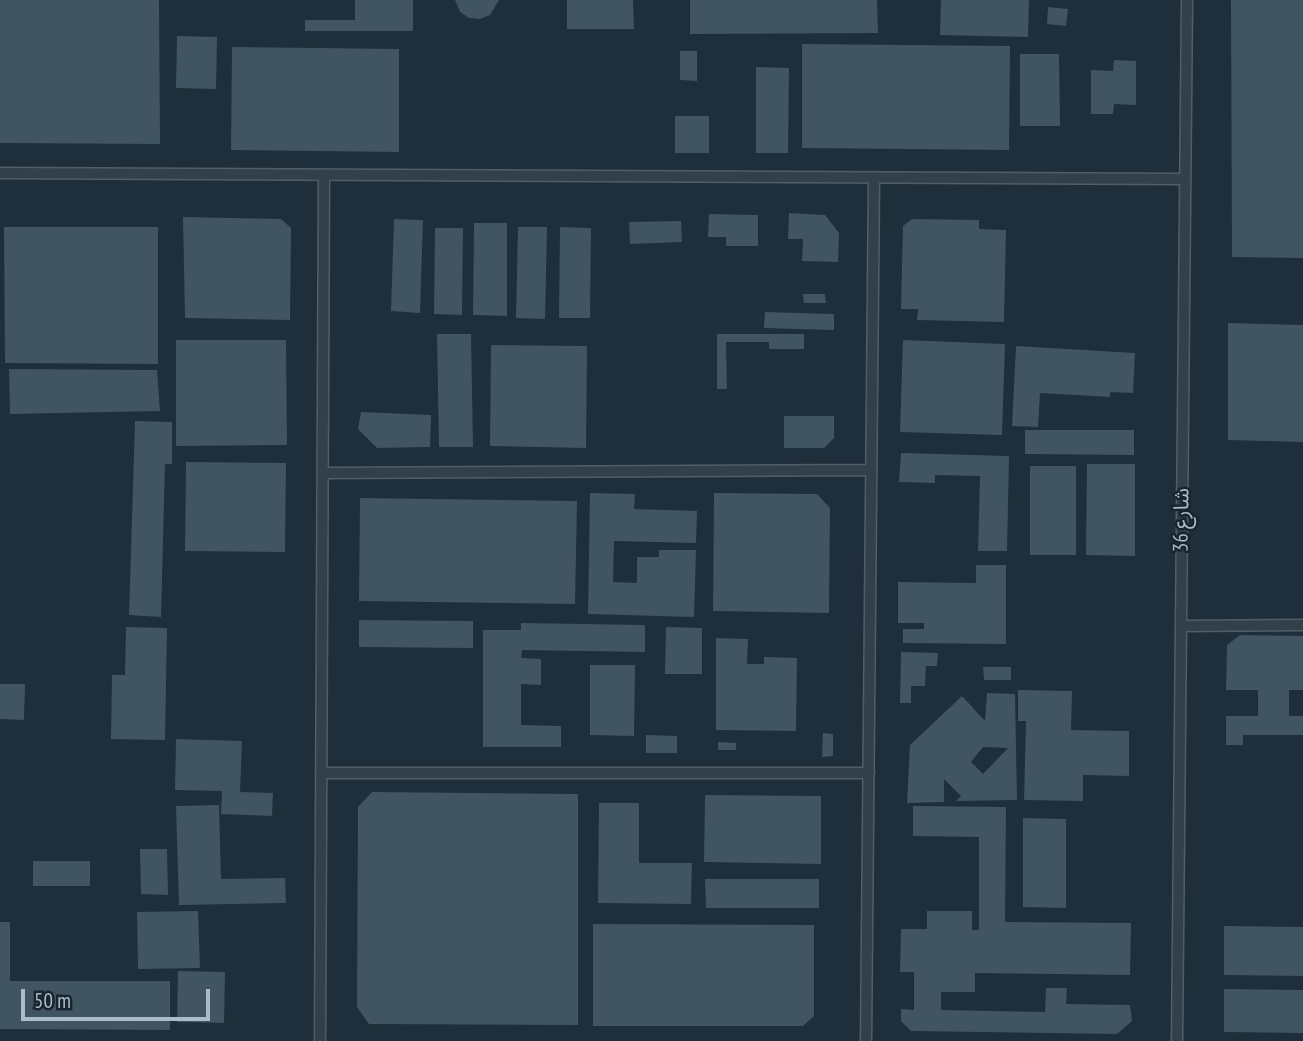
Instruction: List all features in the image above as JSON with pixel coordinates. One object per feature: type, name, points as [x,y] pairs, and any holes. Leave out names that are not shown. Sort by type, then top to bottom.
[{"type":"lane","name":"شارع 36","points":[[1177,1041],[1187,0]]},
{"type":"lane","points":[[0,173],[1185,179]]},
{"type":"lane","points":[[320,1041],[324,175]]},
{"type":"lane","points":[[866,1041],[874,178]]},
{"type":"lane","points":[[323,473],[871,470]]},
{"type":"lane","points":[[1181,626],[1303,625]]},
{"type":"lane","points":[[321,774],[869,773]]},
{"type":"building","points":[[0,0],[159,0],[160,144],[0,143]]},
{"type":"building","points":[[355,0],[413,0],[413,31],[305,31],[305,20],[355,20]]},
{"type":"building","points":[[455,0],[499,0],[490,15],[480,19],[469,18],[460,12]]},
{"type":"building","points":[[567,0],[633,0],[634,29],[567,29]]},
{"type":"building","points":[[690,0],[877,0],[878,33],[690,34]]},
{"type":"building","points":[[941,0],[1029,0],[1028,37],[940,35]]},
{"type":"building","points":[[1231,0],[1303,0],[1303,258],[1232,257]]},
{"type":"building","points":[[1048,7],[1068,9],[1066,26],[1047,24]]},
{"type":"building","points":[[177,36],[217,37],[216,89],[176,88]]},
{"type":"building","points":[[802,44],[1010,46],[1009,150],[802,148]]},
{"type":"building","points":[[232,47],[399,49],[399,152],[231,150]]},
{"type":"building","points":[[680,51],[697,51],[697,81],[680,80]]},
{"type":"building","points":[[1020,54],[1059,54],[1060,126],[1020,126]]},
{"type":"building","points":[[1114,60],[1136,61],[1136,105],[1114,104],[1113,114],[1091,114],[1091,70],[1113,71]]},
{"type":"building","points":[[756,67],[789,68],[788,153],[756,153]]},
{"type":"building","points":[[675,116],[709,116],[709,153],[675,153]]},
{"type":"building","points":[[789,213],[825,215],[839,233],[838,262],[802,261],[803,239],[788,239]]},
{"type":"building","points":[[709,214],[758,215],[758,246],[726,246],[726,237],[708,237]]},
{"type":"building","points":[[183,217],[281,219],[291,228],[290,320],[185,318]]},
{"type":"building","points":[[394,219],[423,220],[420,313],[391,311]]},
{"type":"building","points":[[912,219],[979,220],[979,229],[1006,230],[1004,322],[917,320],[918,309],[901,309],[903,226]]},
{"type":"building","points":[[681,221],[682,242],[630,244],[629,222]]},
{"type":"building","points":[[474,223],[507,223],[507,316],[473,315]]},
{"type":"building","points":[[4,227],[158,227],[158,364],[5,363]]},
{"type":"building","points":[[518,227],[547,227],[545,319],[516,318]]},
{"type":"building","points":[[560,227],[591,228],[590,318],[559,318]]},
{"type":"building","points":[[435,228],[463,228],[462,315],[434,314]]},
{"type":"building","points":[[803,294],[825,294],[826,303],[804,303]]},
{"type":"building","points":[[765,312],[834,314],[834,330],[764,328]]},
{"type":"building","points":[[1228,323],[1303,325],[1303,442],[1228,440]]},
{"type":"building","points":[[437,334],[471,334],[473,447],[439,447]]},
{"type":"building","points":[[717,334],[804,334],[804,349],[769,349],[769,342],[726,342],[727,389],[717,389]]},
{"type":"building","points":[[176,340],[286,340],[287,445],[176,446]]},
{"type":"building","points":[[903,340],[1005,344],[1002,435],[900,432]]},
{"type":"building","points":[[491,345],[587,346],[586,448],[490,446]]},
{"type":"building","points":[[1016,346],[1135,353],[1133,393],[1110,392],[1110,397],[1040,393],[1038,427],[1012,426]]},
{"type":"building","points":[[9,369],[157,370],[160,411],[10,414]]},
{"type":"building","points":[[361,412],[431,415],[430,447],[377,448],[358,429]]},
{"type":"building","points":[[784,416],[834,416],[834,438],[824,448],[784,448]]},
{"type":"building","points":[[135,421],[172,422],[172,464],[165,464],[161,617],[129,615]]},
{"type":"building","points":[[1025,430],[1134,430],[1134,455],[1025,454]]},
{"type":"building","points":[[901,453],[1009,456],[1007,551],[978,551],[980,476],[935,475],[935,483],[899,482]]},
{"type":"building","points":[[186,462],[286,463],[285,552],[185,551]]},
{"type":"building","points":[[1087,464],[1135,464],[1135,556],[1086,555]]},
{"type":"building","points":[[1030,466],[1076,466],[1076,555],[1030,555]]},
{"type":"building","points":[[590,493],[635,494],[634,509],[697,511],[696,543],[614,541],[613,582],[637,583],[637,557],[659,557],[659,550],[696,550],[694,617],[588,614]]},
{"type":"building","points":[[714,493],[817,494],[830,508],[829,613],[713,611]]},
{"type":"building","points":[[360,498],[577,501],[575,604],[359,601]]},
{"type":"building","points":[[976,565],[1006,565],[1006,644],[903,643],[903,629],[924,629],[924,623],[898,623],[898,582],[976,583]]},
{"type":"building","points":[[359,620],[473,621],[473,648],[359,647]]},
{"type":"building","points":[[521,623],[645,625],[645,652],[522,650],[521,658],[541,659],[541,685],[521,684],[521,725],[561,726],[561,747],[483,747],[483,630],[521,630]]},
{"type":"building","points":[[126,627],[167,628],[165,740],[111,739],[112,675],[125,675]]},
{"type":"building","points":[[666,627],[702,628],[702,674],[665,674]]},
{"type":"building","points":[[1240,635],[1303,636],[1303,690],[1289,690],[1289,716],[1303,716],[1303,735],[1243,735],[1243,745],[1226,745],[1226,716],[1258,716],[1258,690],[1226,690],[1227,645]]},
{"type":"building","points":[[716,638],[748,639],[747,664],[764,664],[764,657],[797,658],[796,731],[716,730]]},
{"type":"building","points":[[901,652],[938,653],[937,666],[926,666],[925,686],[911,686],[911,703],[900,703]]},
{"type":"building","points":[[590,665],[635,665],[634,736],[590,735]]},
{"type":"building","points":[[983,667],[1011,667],[1011,680],[984,680]]},
{"type":"building","points":[[0,684],[25,684],[24,720],[0,719]]},
{"type":"building","points":[[1018,690],[1072,691],[1071,730],[1129,731],[1129,776],[1083,775],[1083,801],[1024,800],[1026,721],[1018,721]]},
{"type":"building","points":[[987,693],[1015,694],[1017,800],[956,801],[961,796],[944,779],[944,802],[907,803],[910,745],[962,696],[985,721]],"holes":[[[983,747],[1008,748],[983,774],[971,762]]]},
{"type":"building","points":[[823,733],[833,734],[833,756],[822,757]]},
{"type":"building","points":[[646,735],[677,736],[677,753],[646,753]]},
{"type":"building","points":[[176,739],[242,741],[240,792],[273,793],[272,816],[221,814],[222,791],[175,790]]},
{"type":"building","points":[[718,742],[736,743],[736,750],[718,750]]},
{"type":"building","points":[[372,792],[578,794],[578,1025],[369,1024],[357,1007],[358,807]]},
{"type":"building","points":[[705,795],[821,796],[821,864],[704,862]]},
{"type":"building","points":[[599,803],[639,803],[639,863],[692,863],[691,904],[598,903]]},
{"type":"building","points":[[219,805],[221,879],[285,878],[286,903],[179,905],[176,806]]},
{"type":"building","points":[[913,806],[1006,807],[1005,922],[1131,923],[1130,975],[975,973],[975,992],[941,992],[941,1010],[1045,1012],[1046,988],[1067,988],[1066,1004],[1130,1005],[1132,1021],[1117,1034],[911,1031],[901,1021],[901,1009],[914,1010],[914,972],[900,972],[901,929],[927,929],[927,911],[972,911],[972,930],[979,930],[979,837],[913,836]]},
{"type":"building","points":[[1023,818],[1066,819],[1066,908],[1023,907]]},
{"type":"building","points":[[140,849],[167,849],[168,895],[141,894]]},
{"type":"building","points":[[33,861],[90,861],[90,886],[33,886]]},
{"type":"building","points":[[705,879],[819,879],[819,908],[706,908]]},
{"type":"building","points":[[198,911],[200,968],[138,969],[137,912]]},
{"type":"building","points":[[0,922],[10,922],[10,981],[170,981],[170,1030],[0,1029]]},
{"type":"building","points":[[593,924],[814,925],[814,1016],[803,1026],[593,1026]]},
{"type":"building","points":[[1224,926],[1303,927],[1303,976],[1224,975]]},
{"type":"building","points":[[178,971],[225,972],[224,1023],[177,1022]]},
{"type":"building","points":[[1224,989],[1303,990],[1303,1033],[1224,1032]]}]
